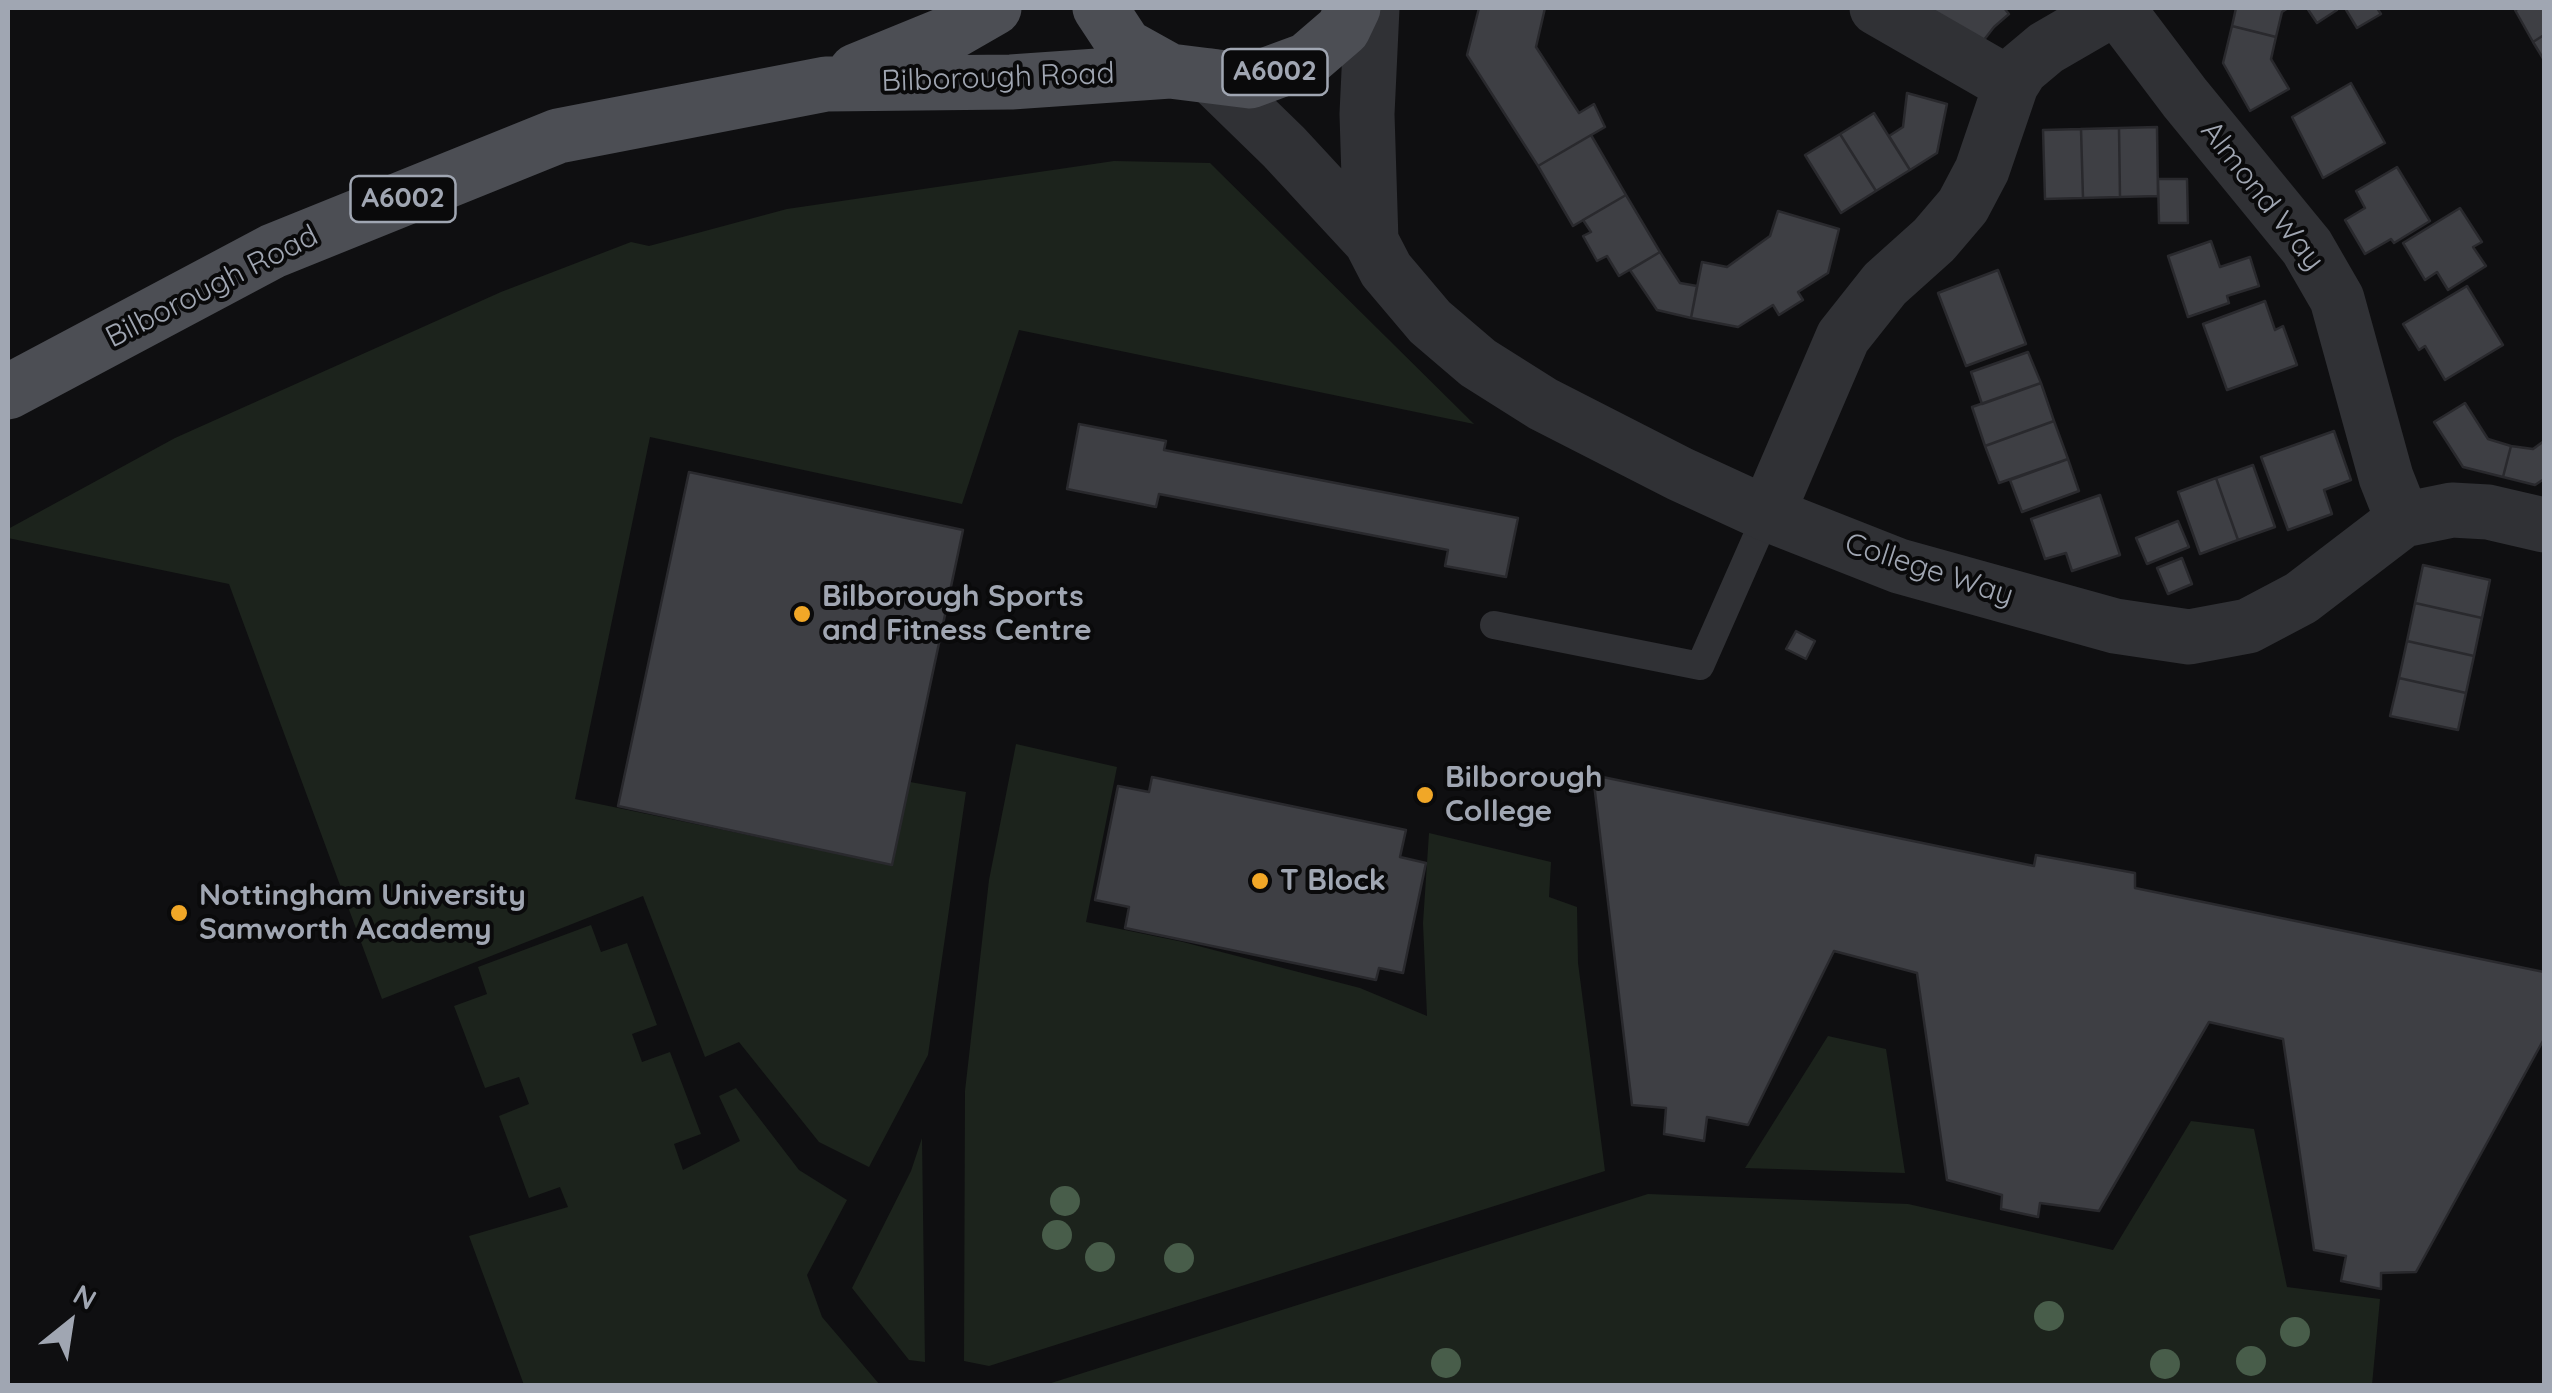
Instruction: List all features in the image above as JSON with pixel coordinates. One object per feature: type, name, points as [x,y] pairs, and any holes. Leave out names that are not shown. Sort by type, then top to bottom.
[{"type":"main road","name":"Bilborough Road","points":[[826,84],[954,31],[994,8]]},
{"type":"main road","name":"Bilborough Road","points":[[1100,8],[1125,46],[1191,74]]},
{"type":"main road","name":"Bilborough Road","points":[[8,392],[273,252],[558,136],[826,84],[1011,82],[1191,74],[1250,81],[1307,60],[1343,30],[1353,8]]},
{"type":"street","name":"College Way","points":[[1372,8],[1367,114],[1372,240]]},
{"type":"street","points":[[1878,8],[2010,85]]},
{"type":"street","points":[[1767,514],[1843,337],[1885,284],[1934,240],[1962,206],[1982,170],[2010,85],[2046,48],[2116,8]]},
{"type":"street","name":"Almond Way","points":[[2116,8],[2308,248],[2337,299],[2386,477],[2403,520]]},
{"type":"street","name":"College Way","points":[[1191,74],[1284,147],[1372,240],[1386,270],[1430,322],[1478,364],[1543,404],[1767,514],[1899,566],[2114,626],[2189,636],[2248,626],[2301,598],[2403,520],[2452,510],[2488,512],[2544,525]]},
{"type":"lane","points":[[1494,626],[1700,666],[1767,514]]},
{"type":"shaded area","points":[[1114,161],[1210,163],[1474,424],[1019,330],[962,504],[650,437],[575,799],[892,865],[910,782],[966,792],[928,1055],[869,1167],[819,1142],[739,1042],[705,1057],[643,896],[382,999],[229,584],[8,538],[8,529],[175,438],[501,292],[631,242],[649,246],[787,209]]},
{"type":"shaded area","points":[[1016,744],[1117,767],[1086,922],[1183,942],[1360,988],[1427,1016],[1423,923],[1429,833],[1551,862],[1549,897],[1577,907],[1578,963],[1605,1171],[989,1366],[964,1361],[965,1091],[989,880]]},
{"type":"shaded area","points":[[591,925],[601,952],[627,943],[657,1025],[632,1034],[642,1062],[670,1052],[701,1134],[674,1144],[683,1170],[740,1141],[719,1096],[736,1088],[799,1170],[847,1200],[807,1275],[822,1317],[880,1385],[524,1385],[469,1236],[568,1207],[560,1187],[529,1198],[499,1116],[529,1104],[519,1077],[485,1088],[454,1006],[487,994],[478,967]]},
{"type":"shaded area","points":[[1828,1036],[1886,1049],[1905,1173],[1745,1168]]},
{"type":"shaded area","points":[[2191,1121],[2254,1129],[2287,1287],[2380,1299],[2372,1385],[1045,1385],[1648,1194],[1908,1204],[2113,1250]]},
{"type":"shaded area","points":[[922,1138],[925,1362],[909,1360],[852,1288],[911,1171]]},
{"type":"building","points":[[1479,8],[1545,8],[1536,47],[1579,113],[1594,104],[1605,127],[1538,166],[1467,55]]},
{"type":"building","points":[[1935,8],[2004,8],[2009,14],[1980,45],[1930,18]]},
{"type":"building","points":[[2236,8],[2288,8],[2282,12],[2276,37],[2232,26]]},
{"type":"building","points":[[2307,8],[2335,8],[2337,10],[2317,23]]},
{"type":"building","points":[[2345,8],[2377,8],[2381,14],[2357,28]]},
{"type":"building","points":[[2544,8],[2544,35],[2533,42],[2515,10]]},
{"type":"building","points":[[2232,26],[2276,37],[2271,59],[2289,89],[2250,111],[2223,63]]},
{"type":"building","points":[[2544,35],[2544,60],[2533,42]]},
{"type":"building","points":[[2351,83],[2385,143],[2323,178],[2292,117]]},
{"type":"building","points":[[1907,93],[1947,104],[1937,153],[1910,170],[1889,136],[1903,127]]},
{"type":"building","points":[[1874,113],[1910,170],[1876,191],[1840,134]]},
{"type":"building","points":[[2157,127],[2158,196],[2120,197],[2119,128]]},
{"type":"building","points":[[2119,128],[2120,197],[2083,198],[2081,129]]},
{"type":"building","points":[[2081,129],[2083,198],[2045,199],[2043,130]]},
{"type":"building","points":[[1840,134],[1876,191],[1841,213],[1805,155]]},
{"type":"building","points":[[1591,135],[1626,195],[1573,226],[1538,166]]},
{"type":"building","points":[[2397,167],[2430,221],[2394,243],[2391,239],[2365,254],[2345,220],[2365,208],[2356,191]]},
{"type":"building","points":[[2158,179],[2187,179],[2188,223],[2159,223]]},
{"type":"building","points":[[1626,195],[1660,252],[1619,276],[1607,256],[1597,261],[1583,236],[1591,232],[1583,220]]},
{"type":"building","points":[[2460,208],[2482,242],[2473,247],[2486,266],[2448,290],[2437,272],[2425,280],[2403,243]]},
{"type":"building","points":[[1778,211],[1839,229],[1828,273],[1798,292],[1803,300],[1779,315],[1773,305],[1738,327],[1691,318],[1702,262],[1727,267],[1770,236]]},
{"type":"building","points":[[2211,241],[2220,267],[2250,257],[2259,286],[2227,296],[2229,303],[2188,317],[2168,256]]},
{"type":"building","points":[[1660,252],[1680,283],[1697,286],[1691,318],[1657,310],[1630,270]]},
{"type":"building","points":[[1998,270],[2026,344],[1966,366],[1938,293]]},
{"type":"building","points":[[2467,286],[2503,345],[2445,380],[2425,346],[2419,350],[2403,324]]},
{"type":"building","points":[[2265,301],[2275,330],[2283,326],[2297,365],[2227,390],[2203,324]]},
{"type":"building","points":[[2028,352],[2041,383],[1982,404],[1971,372]]},
{"type":"building","points":[[2041,383],[2054,421],[1985,446],[1972,407]]},
{"type":"building","points":[[2465,403],[2488,439],[2511,446],[2503,477],[2463,467],[2434,422]]},
{"type":"building","points":[[2054,421],[2068,459],[1999,483],[1985,446]]},
{"type":"building","points":[[1079,424],[1166,441],[1164,450],[1518,518],[1506,577],[1445,566],[1448,550],[1159,494],[1156,507],[1067,489]]},
{"type":"building","points":[[2334,431],[2351,480],[2324,490],[2332,514],[2288,530],[2261,457]]},
{"type":"building","points":[[2544,441],[2544,479],[2535,485],[2503,477],[2511,446],[2533,449]]},
{"type":"building","points":[[2068,459],[2079,491],[2022,512],[2010,480]]},
{"type":"building","points":[[2253,465],[2275,527],[2238,540],[2216,478]]},
{"type":"building","name":"Bilborough Sports and Fitness Centre","points":[[689,472],[963,530],[892,865],[618,806]]},
{"type":"building","points":[[2216,478],[2238,540],[2200,554],[2178,492]]},
{"type":"building","points":[[2100,495],[2120,555],[2072,571],[2066,553],[2045,559],[2031,519]]},
{"type":"building","points":[[2178,521],[2189,547],[2147,564],[2136,538]]},
{"type":"building","points":[[2182,558],[2192,584],[2168,594],[2157,568]]},
{"type":"building","points":[[2423,565],[2490,580],[2482,618],[2415,603]]},
{"type":"building","points":[[2415,603],[2482,618],[2474,656],[2407,641]]},
{"type":"building","points":[[1796,631],[1815,641],[1806,659],[1786,649]]},
{"type":"building","points":[[2407,641],[2474,656],[2466,693],[2399,678]]},
{"type":"building","points":[[2399,678],[2466,693],[2458,730],[2390,716]]},
{"type":"building","points":[[1593,775],[2034,866],[2036,855],[2135,873],[2135,888],[2544,972],[2544,1039],[2416,1272],[2381,1273],[2381,1289],[2341,1281],[2346,1256],[2314,1250],[2283,1039],[2209,1022],[2099,1211],[2040,1203],[2038,1217],[2001,1209],[2002,1195],[1947,1180],[1917,973],[1834,951],[1748,1125],[1707,1117],[1704,1141],[1664,1134],[1666,1108],[1632,1105]]},
{"type":"building","name":"T Block","points":[[1152,777],[1406,830],[1400,857],[1426,863],[1403,973],[1379,968],[1376,980],[1125,928],[1129,907],[1095,900],[1118,786],[1149,792]]},
{"type":"place","name":"Bilborough Sports and Fitness Centre","points":[[802,614]]},
{"type":"place","name":"Bilborough College","points":[[1425,795]]},
{"type":"place","name":"T Block","points":[[1260,881]]},
{"type":"place","name":"Nottingham University Samworth Academy","points":[[179,913]]}]
